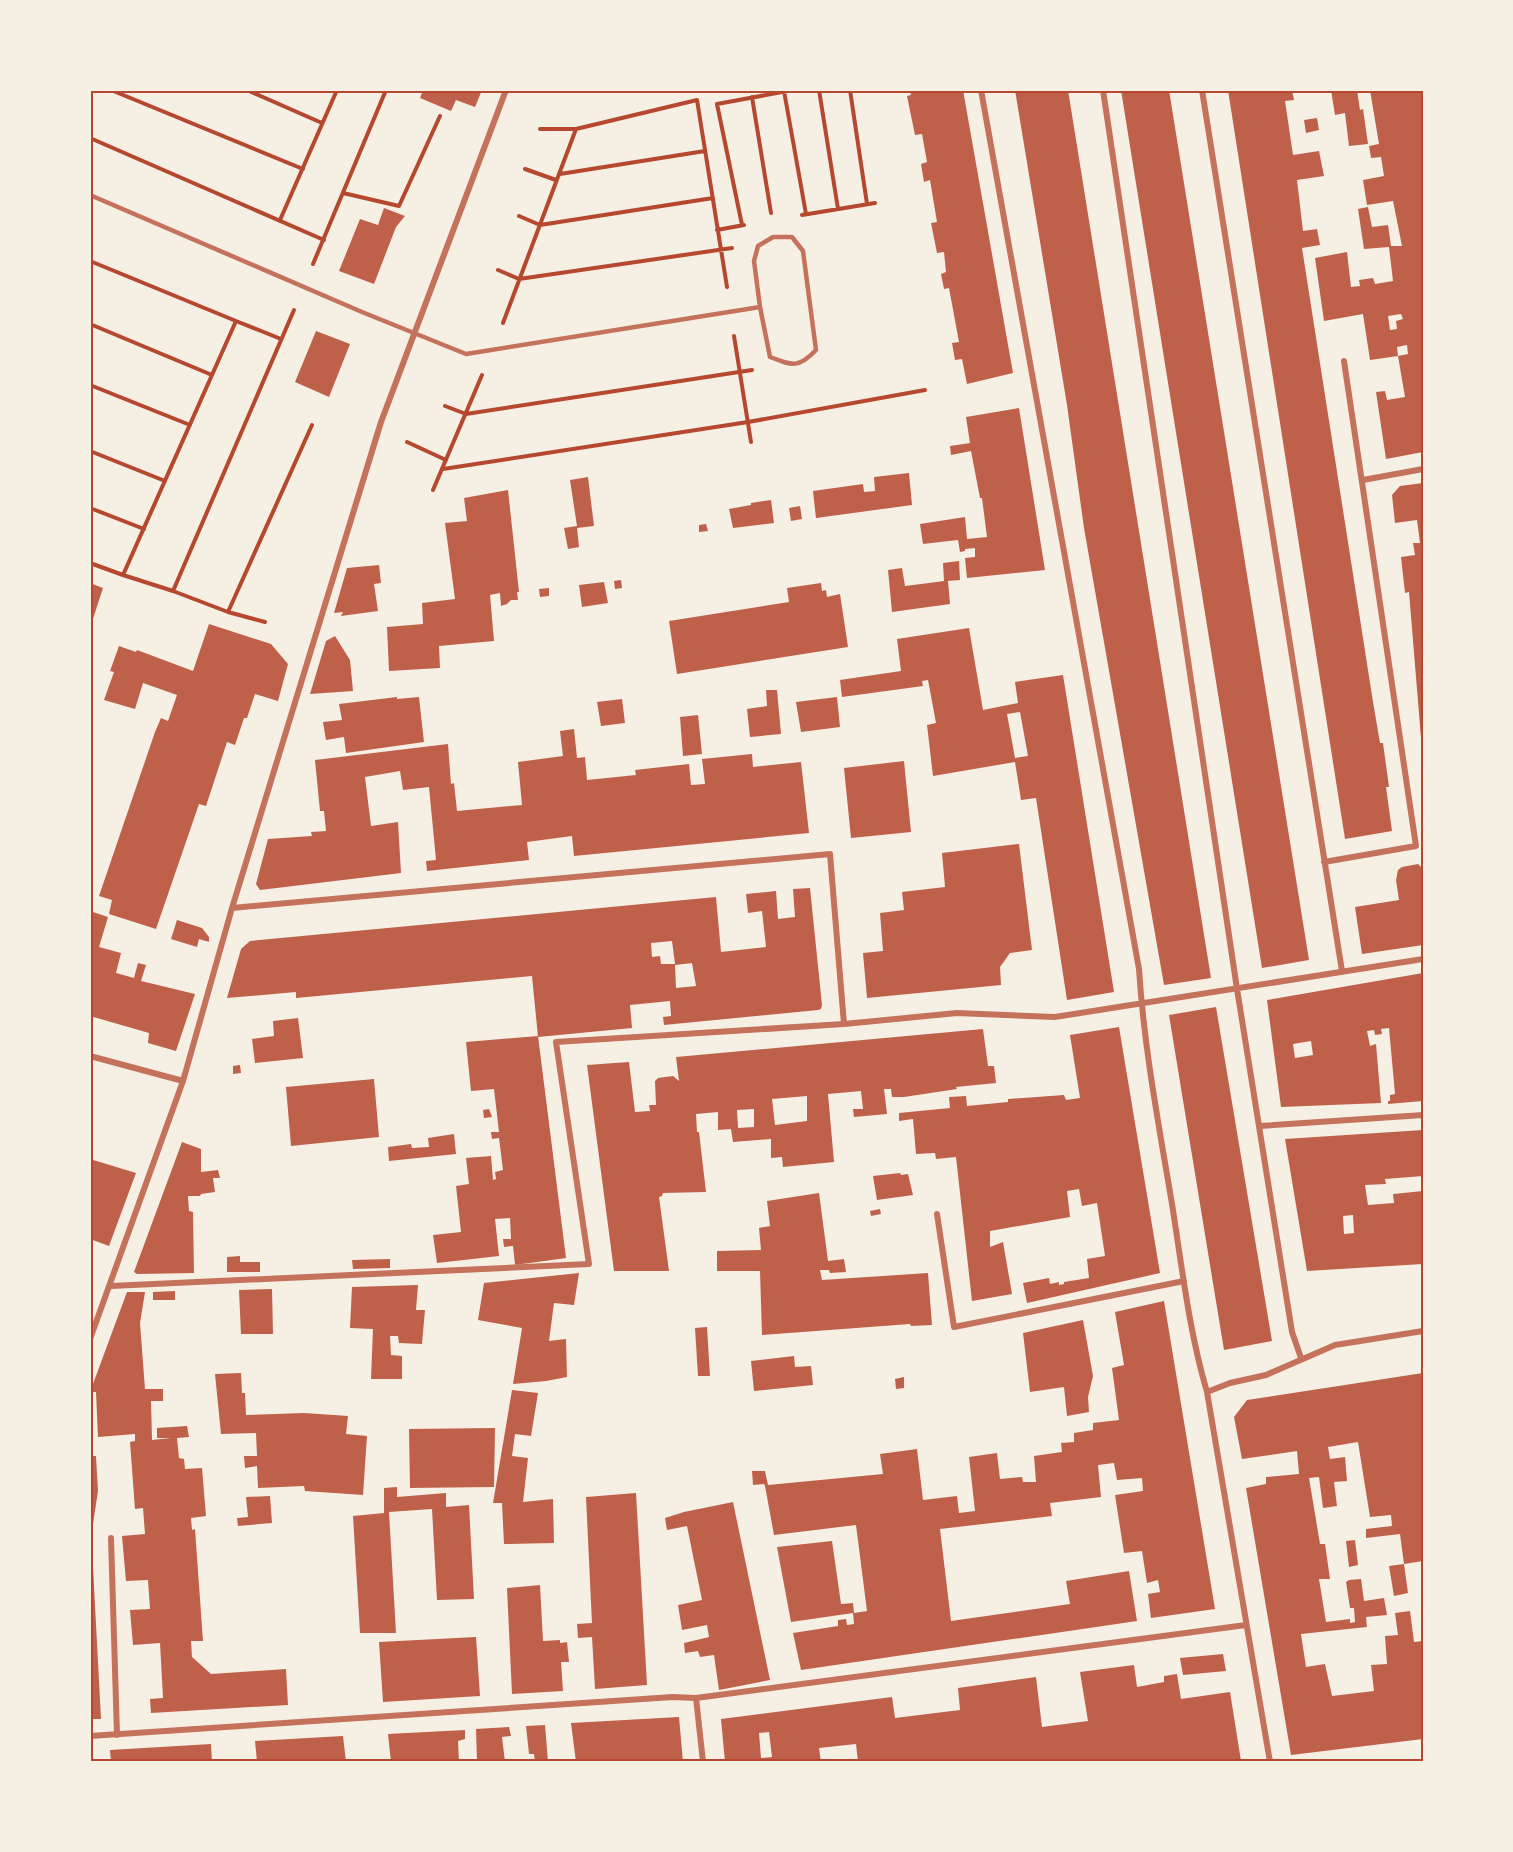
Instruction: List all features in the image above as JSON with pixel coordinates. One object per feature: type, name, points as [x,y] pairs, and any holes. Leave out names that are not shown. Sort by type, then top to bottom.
[{"type":"street","points":[[90,1339],[183,1081],[232,908],[381,422],[506,90]]},
{"type":"street","points":[[981,90],[1139,969],[1143,1030],[1184,1281],[1198,1363],[1206,1392],[1270,1762]]},
{"type":"street","points":[[1103,90],[1237,989],[1292,1332],[1301,1359]]},
{"type":"street","points":[[1202,90],[1342,971]]},
{"type":"street","points":[[1324,862],[1416,846],[1344,361]]},
{"type":"street","points":[[1363,480],[1423,469]]},
{"type":"street","points":[[232,908],[830,854],[844,1024]]},
{"type":"street","points":[[111,1286],[589,1264],[556,1042],[844,1024],[957,1013],[1055,1017],[1423,959]]},
{"type":"street","points":[[90,1056],[183,1081]]},
{"type":"street","points":[[1260,1126],[1423,1115]]},
{"type":"street","points":[[937,1214],[954,1328],[1184,1281]]},
{"type":"street","points":[[1206,1392],[1230,1383],[1266,1375],[1335,1345],[1423,1331]]},
{"type":"street","points":[[111,1538],[117,1735]]},
{"type":"street","points":[[90,1736],[673,1696],[696,1698],[1246,1625]]},
{"type":"street","points":[[696,1698],[703,1762]]},
{"type":"lane","points":[[90,195],[414,334],[466,354],[760,307]]},
{"type":"lane","points":[[774,237],[792,237],[802,251],[816,350],[804,362],[788,364],[771,357],[760,307],[754,261],[758,246],[763,243],[774,237]]},
{"type":"path","points":[[111,90],[303,169]]},
{"type":"path","points":[[248,90],[322,123]]},
{"type":"path","points":[[280,220],[337,90]]},
{"type":"path","points":[[173,591],[386,90]]},
{"type":"path","points":[[742,225],[717,104],[792,90]]},
{"type":"path","points":[[819,90],[838,209]]},
{"type":"path","points":[[850,90],[867,204]]},
{"type":"path","points":[[784,91],[806,214]]},
{"type":"path","points":[[752,97],[773,220]]},
{"type":"path","points":[[540,129],[576,129],[697,100],[751,442]]},
{"type":"path","points":[[343,193],[399,206],[440,116]]},
{"type":"path","points":[[433,490],[493,350],[576,129]]},
{"type":"path","points":[[90,138],[324,240]]},
{"type":"path","points":[[559,174],[705,151]]},
{"type":"path","points":[[525,169],[556,180]]},
{"type":"path","points":[[519,216],[540,225],[713,198]]},
{"type":"path","points":[[498,270],[519,279],[763,243]]},
{"type":"path","points":[[90,261],[281,339]]},
{"type":"path","points":[[123,575],[236,321]]},
{"type":"path","points":[[90,324],[212,375]]},
{"type":"path","points":[[445,406],[466,414],[788,364]]},
{"type":"path","points":[[90,385],[190,425]]},
{"type":"path","points":[[443,468],[748,422],[925,390]]},
{"type":"path","points":[[228,612],[312,425]]},
{"type":"path","points":[[407,442],[446,460]]},
{"type":"path","points":[[90,451],[165,480]]},
{"type":"path","points":[[90,508],[144,529]]},
{"type":"path","points":[[90,563],[228,612],[265,622]]},
{"type":"building","points":[[423,90],[482,90],[475,107],[456,100],[451,111],[420,98]]},
{"type":"building","points":[[910,90],[963,90],[1013,373],[967,384],[962,359],[955,360],[952,343],[959,342],[949,288],[944,289],[941,274],[946,272],[944,252],[937,253],[931,223],[937,222],[930,180],[924,182],[921,164],[927,162],[922,134],[915,135],[907,96],[911,95]]},
{"type":"building","points":[[1015,90],[1068,90],[1211,978],[1164,985],[1084,528],[1067,405]]},
{"type":"building","points":[[1121,90],[1169,90],[1309,960],[1262,968]]},
{"type":"building","points":[[1228,90],[1292,90],[1294,100],[1285,101],[1293,155],[1319,151],[1324,176],[1297,180],[1303,231],[1317,229],[1320,245],[1302,248],[1373,702],[1380,743],[1383,743],[1392,831],[1345,839]]},
{"type":"building","points":[[1331,90],[1357,90],[1360,110],[1363,109],[1368,144],[1349,146],[1345,113],[1335,115]]},
{"type":"building","points":[[1370,90],[1423,90],[1423,452],[1386,459],[1376,392],[1385,391],[1387,400],[1405,397],[1398,356],[1370,360],[1363,314],[1324,321],[1315,258],[1347,252],[1351,287],[1360,286],[1359,280],[1373,278],[1375,284],[1393,281],[1389,247],[1364,249],[1358,209],[1368,207],[1372,227],[1388,225],[1391,246],[1402,246],[1393,201],[1367,205],[1363,180],[1384,176],[1381,157],[1371,158],[1369,146],[1379,144]],"holes":[[[1401,314],[1403,319],[1396,321],[1397,329],[1390,330],[1388,316]],[[1407,345],[1408,354],[1398,356],[1397,347]]]},
{"type":"building","points":[[1317,118],[1319,130],[1306,133],[1304,120]]},
{"type":"building","points":[[384,208],[405,216],[396,227],[374,284],[339,271],[360,219],[378,225]]},
{"type":"building","points":[[316,331],[350,344],[329,397],[295,382]]},
{"type":"building","points":[[1019,408],[1045,570],[967,578],[965,558],[975,557],[975,548],[960,552],[958,540],[923,544],[920,524],[965,517],[967,539],[987,537],[982,498],[980,498],[971,451],[951,455],[950,446],[970,443],[966,417]]},
{"type":"building","points":[[909,473],[912,505],[816,518],[813,491],[863,484],[864,492],[875,491],[874,477]]},
{"type":"building","points":[[588,477],[594,526],[577,528],[579,547],[568,549],[564,528],[577,526],[570,480]]},
{"type":"building","points":[[1423,483],[1423,738],[1421,738],[1409,592],[1405,593],[1401,557],[1415,555],[1413,543],[1420,543],[1417,520],[1395,523],[1392,495],[1400,486]]},
{"type":"building","points":[[508,490],[519,592],[517,592],[518,600],[511,600],[501,606],[500,593],[490,595],[494,641],[439,646],[440,668],[389,671],[387,627],[423,624],[422,603],[455,599],[445,523],[467,521],[464,498]]},
{"type":"building","points":[[771,500],[774,523],[733,528],[729,509]]},
{"type":"building","points":[[800,506],[802,519],[791,521],[789,508]]},
{"type":"building","points":[[706,524],[708,531],[699,532],[699,525]]},
{"type":"building","points":[[959,561],[960,580],[948,581],[950,604],[892,612],[888,570],[902,568],[905,586],[929,583],[944,581],[943,563]]},
{"type":"building","points":[[379,565],[381,583],[374,584],[378,611],[341,616],[343,612],[334,613],[347,568]]},
{"type":"building","points":[[621,580],[622,588],[615,589],[614,581]]},
{"type":"building","points":[[604,582],[608,603],[582,607],[579,585]]},
{"type":"building","points":[[90,583],[103,588],[90,628]]},
{"type":"building","points":[[821,583],[822,591],[826,590],[827,597],[840,594],[848,647],[677,674],[669,621],[789,602],[787,588]]},
{"type":"building","points":[[549,588],[549,596],[540,597],[539,589]]},
{"type":"building","points":[[209,624],[271,644],[288,664],[278,701],[255,694],[235,745],[227,742],[206,806],[199,804],[156,929],[109,914],[112,900],[99,896],[155,732],[161,718],[168,721],[177,695],[143,683],[135,709],[104,700],[114,672],[110,671],[119,646],[136,652],[137,650],[193,671]]},
{"type":"building","points":[[969,628],[983,710],[1018,703],[1015,682],[1063,675],[1114,992],[1067,1000],[1036,798],[1021,800],[1015,762],[933,776],[927,725],[936,723],[928,680],[922,681],[923,686],[842,697],[840,680],[901,671],[897,639]],"holes":[[[1020,712],[1028,756],[1015,758],[1007,714]]]},
{"type":"building","points":[[335,636],[350,660],[353,691],[310,694],[326,641]]},
{"type":"building","points":[[766,690],[777,690],[781,734],[750,737],[747,709],[767,706]]},
{"type":"building","points":[[397,697],[397,699],[419,697],[424,742],[346,753],[344,737],[326,740],[323,722],[342,720],[339,704]]},
{"type":"building","points":[[837,697],[840,727],[801,732],[796,702]]},
{"type":"building","points":[[622,699],[625,723],[601,726],[597,702]]},
{"type":"building","points":[[698,715],[702,754],[683,756],[680,717]]},
{"type":"building","points":[[574,729],[577,758],[585,757],[587,780],[636,775],[635,770],[689,764],[691,785],[705,784],[702,759],[752,754],[753,767],[801,762],[809,833],[574,856],[572,836],[527,842],[529,860],[427,871],[426,861],[436,860],[429,787],[403,790],[400,771],[365,777],[371,826],[398,822],[401,873],[260,890],[256,884],[268,839],[312,836],[311,832],[326,831],[324,811],[320,811],[315,760],[448,744],[451,784],[454,783],[457,811],[522,805],[518,762],[563,756],[560,731]]},
{"type":"building","points":[[904,761],[911,832],[851,838],[844,768]]},
{"type":"building","points":[[1019,844],[1032,950],[1010,953],[1000,967],[1001,985],[867,998],[863,953],[883,951],[880,913],[904,910],[902,892],[945,887],[942,853]]},
{"type":"building","points":[[1418,864],[1423,871],[1423,945],[1362,954],[1355,907],[1399,900],[1396,880],[1398,870]]},
{"type":"building","points":[[810,888],[822,1005],[818,1010],[664,1025],[663,1017],[671,1016],[670,1001],[630,1005],[632,1028],[538,1037],[532,976],[296,998],[296,992],[227,998],[241,949],[250,941],[716,897],[721,952],[766,947],[762,911],[748,913],[746,894],[776,891],[778,919],[795,917],[793,889]],"holes":[[[672,941],[675,964],[661,964],[660,956],[652,957],[651,943]],[[692,963],[696,986],[676,988],[675,965]]]},
{"type":"building","points":[[90,911],[108,917],[99,947],[121,953],[116,973],[134,978],[138,963],[146,965],[141,981],[195,994],[176,1051],[148,1043],[149,1033],[90,1016]]},
{"type":"building","points":[[177,920],[202,928],[209,937],[209,942],[199,939],[197,947],[171,939]]},
{"type":"building","points":[[1423,973],[1423,1101],[1388,1104],[1390,1095],[1395,1094],[1389,1028],[1381,1029],[1382,1034],[1375,1035],[1374,1030],[1367,1031],[1370,1046],[1376,1044],[1381,1103],[1281,1107],[1267,1000]],"holes":[[[1311,1041],[1313,1055],[1295,1058],[1293,1044]]]},
{"type":"building","points":[[1216,1007],[1272,1341],[1224,1350],[1169,1015]]},
{"type":"building","points":[[298,1018],[303,1058],[255,1063],[252,1039],[274,1036],[273,1021]]},
{"type":"building","points":[[1119,1027],[1160,1273],[1027,1303],[1023,1283],[1049,1278],[1050,1284],[1059,1282],[1059,1285],[1089,1278],[1087,1259],[1105,1256],[1097,1203],[1082,1206],[1079,1189],[1067,1191],[1070,1217],[990,1231],[990,1247],[1003,1242],[1012,1294],[972,1301],[956,1157],[936,1159],[935,1153],[916,1154],[913,1119],[899,1121],[899,1113],[950,1108],[949,1097],[966,1096],[967,1106],[1008,1102],[1008,1099],[1064,1095],[1066,1100],[1080,1098],[1070,1035]]},
{"type":"building","points":[[983,1029],[988,1066],[994,1066],[996,1083],[956,1087],[957,1089],[904,1097],[892,1097],[891,1089],[884,1089],[887,1114],[854,1117],[853,1109],[863,1109],[861,1091],[828,1094],[834,1162],[783,1167],[782,1157],[771,1158],[771,1139],[733,1142],[731,1129],[718,1130],[718,1112],[696,1114],[706,1192],[663,1193],[659,1197],[669,1271],[614,1271],[587,1065],[629,1062],[635,1112],[650,1111],[649,1105],[656,1105],[655,1081],[658,1078],[673,1076],[679,1081],[676,1057]],"holes":[[[807,1096],[807,1121],[775,1125],[772,1099]],[[754,1109],[754,1127],[738,1128],[737,1110]]]},
{"type":"building","points":[[538,1036],[566,1258],[515,1265],[513,1246],[504,1247],[503,1239],[511,1239],[510,1218],[495,1219],[499,1256],[437,1263],[433,1235],[461,1232],[456,1186],[469,1184],[466,1158],[491,1156],[493,1180],[496,1179],[495,1172],[503,1170],[499,1138],[492,1139],[491,1132],[499,1132],[494,1089],[471,1091],[466,1042]]},
{"type":"building","points":[[240,1065],[241,1073],[233,1074],[233,1066]]},
{"type":"building","points":[[374,1079],[379,1137],[291,1146],[286,1087]]},
{"type":"building","points":[[489,1109],[492,1117],[484,1118],[483,1110]]},
{"type":"building","points":[[1423,1130],[1423,1176],[1385,1179],[1386,1184],[1365,1185],[1368,1205],[1394,1203],[1393,1194],[1423,1191],[1423,1264],[1307,1271],[1285,1139]],"holes":[[[1353,1215],[1354,1233],[1344,1234],[1343,1216]]]},
{"type":"building","points":[[454,1134],[456,1154],[389,1161],[388,1147],[411,1144],[412,1148],[429,1147],[428,1138]]},
{"type":"building","points":[[182,1142],[201,1149],[201,1172],[218,1170],[220,1178],[213,1178],[215,1192],[188,1196],[189,1211],[193,1212],[194,1273],[137,1274],[134,1272]]},
{"type":"building","points":[[90,1159],[136,1173],[109,1246],[90,1239]]},
{"type":"building","points":[[900,1173],[901,1175],[908,1174],[913,1195],[877,1200],[873,1176]]},
{"type":"building","points":[[819,1193],[828,1261],[844,1259],[846,1272],[830,1273],[829,1270],[820,1270],[822,1280],[928,1273],[932,1325],[911,1326],[910,1324],[762,1335],[760,1271],[717,1271],[717,1251],[761,1250],[759,1228],[770,1226],[767,1201]]},
{"type":"building","points":[[880,1209],[881,1214],[871,1216],[870,1211]]},
{"type":"building","points":[[240,1256],[240,1262],[260,1262],[260,1272],[227,1272],[227,1257]]},
{"type":"building","points":[[390,1259],[390,1268],[353,1269],[352,1260]]},
{"type":"building","points":[[579,1273],[574,1305],[554,1303],[549,1341],[566,1339],[567,1377],[513,1384],[522,1328],[478,1320],[484,1283]]},
{"type":"building","points":[[418,1285],[416,1310],[425,1310],[422,1344],[399,1343],[398,1336],[390,1336],[391,1355],[402,1356],[402,1379],[371,1379],[373,1329],[350,1328],[352,1287]]},
{"type":"building","points":[[272,1289],[273,1334],[241,1334],[239,1290]]},
{"type":"building","points":[[175,1291],[175,1300],[153,1300],[153,1292]]},
{"type":"building","points":[[127,1292],[145,1292],[140,1323],[145,1389],[163,1389],[163,1401],[151,1401],[152,1440],[171,1438],[157,1438],[157,1428],[187,1426],[189,1437],[177,1438],[179,1458],[184,1459],[185,1469],[202,1468],[206,1516],[191,1518],[192,1530],[195,1529],[203,1641],[191,1641],[192,1657],[211,1674],[286,1669],[288,1705],[151,1713],[150,1699],[163,1698],[160,1643],[133,1645],[130,1610],[150,1609],[148,1580],[126,1581],[122,1536],[145,1534],[143,1508],[135,1509],[130,1442],[135,1441],[135,1434],[98,1437],[96,1392],[90,1392]]},
{"type":"building","points":[[1164,1301],[1215,1609],[1151,1618],[1148,1594],[1160,1592],[1158,1580],[1147,1583],[1142,1551],[1124,1553],[1115,1495],[1143,1491],[1142,1478],[1117,1480],[1114,1463],[1098,1465],[1101,1497],[1050,1503],[1052,1516],[940,1529],[951,1621],[1070,1604],[1066,1581],[1129,1571],[1137,1621],[801,1670],[793,1633],[838,1626],[838,1620],[846,1619],[847,1625],[854,1624],[853,1613],[791,1622],[777,1547],[832,1541],[841,1604],[853,1603],[854,1613],[867,1611],[856,1525],[774,1535],[765,1486],[764,1484],[753,1485],[752,1471],[765,1471],[768,1485],[883,1474],[880,1454],[917,1449],[923,1500],[957,1496],[959,1513],[975,1511],[969,1457],[997,1453],[1000,1479],[1022,1477],[1023,1482],[1036,1482],[1034,1456],[1062,1452],[1061,1443],[1074,1442],[1074,1433],[1093,1430],[1093,1423],[1119,1420],[1112,1368],[1124,1365],[1115,1312]]},
{"type":"building","points":[[1083,1320],[1093,1376],[1088,1397],[1089,1412],[1067,1416],[1064,1387],[1030,1392],[1023,1333]]},
{"type":"building","points":[[707,1327],[710,1376],[698,1376],[695,1328]]},
{"type":"building","points":[[794,1356],[795,1367],[811,1366],[813,1385],[754,1391],[751,1361]]},
{"type":"building","points":[[241,1373],[246,1415],[304,1413],[348,1416],[346,1434],[367,1436],[363,1495],[305,1491],[304,1486],[258,1488],[257,1466],[245,1468],[244,1456],[257,1456],[256,1433],[221,1434],[215,1374]]},
{"type":"building","points":[[1423,1373],[1423,1542],[1421,1543],[1423,1561],[1404,1564],[1400,1534],[1366,1538],[1366,1529],[1392,1526],[1391,1515],[1370,1517],[1358,1442],[1328,1447],[1330,1459],[1345,1457],[1347,1481],[1334,1482],[1337,1506],[1323,1508],[1319,1477],[1309,1478],[1320,1544],[1325,1544],[1330,1579],[1319,1579],[1326,1622],[1350,1619],[1350,1623],[1355,1622],[1354,1608],[1350,1608],[1346,1582],[1349,1580],[1361,1579],[1364,1601],[1384,1598],[1387,1615],[1366,1617],[1367,1627],[1301,1634],[1306,1667],[1325,1664],[1332,1696],[1374,1691],[1371,1665],[1387,1664],[1385,1636],[1398,1635],[1395,1613],[1410,1611],[1414,1642],[1423,1641],[1423,1739],[1291,1755],[1246,1488],[1266,1484],[1266,1477],[1299,1474],[1297,1451],[1242,1459],[1234,1417],[1247,1400]]},
{"type":"building","points":[[904,1377],[904,1388],[896,1389],[895,1379]]},
{"type":"building","points":[[512,1390],[538,1393],[531,1436],[515,1434],[512,1456],[528,1458],[523,1502],[553,1499],[554,1543],[504,1544],[502,1503],[493,1503]]},
{"type":"building","points":[[495,1428],[494,1487],[410,1488],[409,1429]]},
{"type":"building","points":[[90,1456],[96,1456],[98,1491],[91,1537]]},
{"type":"building","points":[[397,1487],[397,1497],[446,1493],[446,1507],[469,1505],[474,1599],[437,1600],[432,1509],[389,1512],[396,1633],[360,1633],[353,1516],[384,1513],[384,1488]]},
{"type":"building","points":[[636,1493],[647,1685],[595,1689],[592,1637],[578,1638],[577,1624],[592,1623],[586,1497]]},
{"type":"building","points":[[270,1496],[272,1523],[238,1526],[237,1518],[248,1517],[246,1497]]},
{"type":"building","points":[[733,1502],[770,1680],[719,1690],[714,1655],[700,1657],[698,1651],[685,1653],[684,1643],[709,1637],[707,1625],[682,1630],[678,1605],[702,1600],[687,1526],[667,1530],[665,1518]]},
{"type":"building","points":[[1355,1540],[1358,1565],[1349,1567],[1346,1541]]},
{"type":"building","points":[[90,1548],[92,1548],[101,1719],[90,1719]]},
{"type":"building","points":[[1404,1564],[1408,1593],[1394,1596],[1389,1566]]},
{"type":"building","points":[[540,1585],[543,1641],[567,1642],[569,1662],[561,1662],[563,1691],[512,1694],[507,1588]]},
{"type":"building","points":[[476,1637],[480,1696],[383,1702],[379,1642]]},
{"type":"building","points":[[1223,1654],[1226,1671],[1183,1675],[1180,1658]]},
{"type":"building","points":[[1134,1665],[1137,1687],[1164,1682],[1164,1676],[1177,1674],[1181,1699],[1230,1692],[1241,1761],[858,1762],[856,1744],[819,1748],[821,1762],[725,1762],[721,1719],[892,1697],[895,1718],[960,1710],[958,1688],[1036,1677],[1042,1727],[1088,1721],[1080,1672]],"holes":[[[769,1732],[772,1757],[761,1758],[759,1733]]]},
{"type":"building","points":[[679,1717],[683,1762],[576,1762],[571,1723]]},
{"type":"building","points":[[545,1725],[548,1762],[535,1762],[534,1754],[529,1754],[526,1726]]},
{"type":"building","points":[[509,1727],[511,1736],[502,1737],[505,1762],[477,1762],[476,1729]]},
{"type":"building","points":[[465,1730],[465,1739],[458,1741],[459,1762],[391,1762],[388,1734]]},
{"type":"building","points":[[343,1736],[346,1762],[257,1762],[255,1741]]},
{"type":"building","points":[[211,1744],[212,1762],[111,1762],[110,1750]]}]
